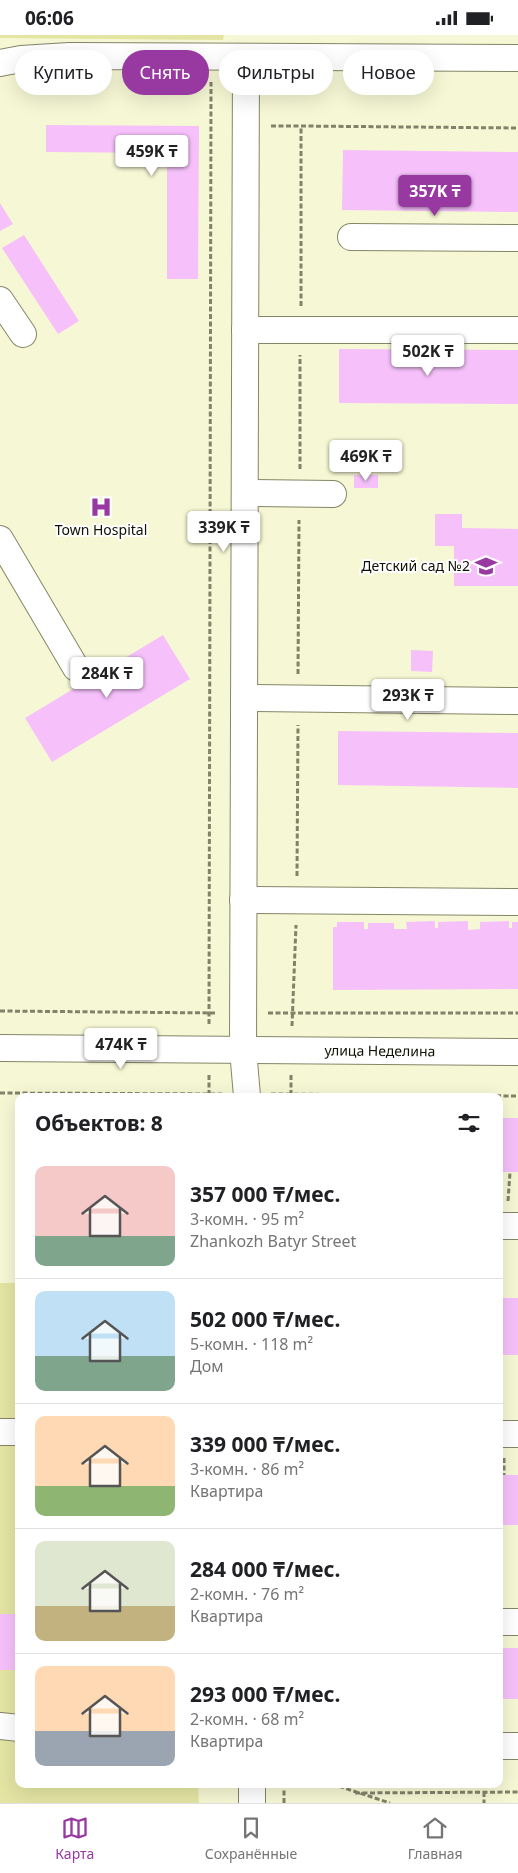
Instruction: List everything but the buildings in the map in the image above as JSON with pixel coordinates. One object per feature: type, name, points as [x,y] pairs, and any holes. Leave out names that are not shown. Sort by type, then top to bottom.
[{"type":"street","points":[[0,63],[21,59],[69,56],[219,57]]},
{"type":"street","points":[[333,57],[518,58]]},
{"type":"street","points":[[246,95],[243,1049],[247,1093]]},
{"type":"street","points":[[351,237],[518,238]]},
{"type":"street","points":[[0,301],[23,334]]},
{"type":"street","points":[[244,330],[518,330]]},
{"type":"street","points":[[244,493],[333,494]]},
{"type":"street","points":[[2,548],[76,668]]},
{"type":"street","points":[[244,698],[518,701]]},
{"type":"street","points":[[243,900],[518,902]]},
{"type":"street","name":"улица Неделина","points":[[0,1048],[518,1053]]},
{"type":"street","points":[[503,1226],[518,1226]]},
{"type":"street","points":[[0,1432],[15,1432]]},
{"type":"street","points":[[503,1434],[518,1434]]},
{"type":"street","points":[[503,1622],[518,1622]]},
{"type":"street","points":[[0,1726],[15,1728]]},
{"type":"street","points":[[503,1746],[518,1746]]},
{"type":"street","points":[[252,1788],[252,1803]]},
{"type":"path","points":[[209,1013],[211,57]]},
{"type":"path","points":[[300,330],[301,126],[518,128]]},
{"type":"path","points":[[293,1013],[297,901],[298,699]]},
{"type":"path","points":[[284,1788],[284,1803]]},
{"type":"path","points":[[347,1788],[355,1793],[390,1803]]},
{"type":"path","points":[[484,1792],[484,1803]]},
{"type":"path","points":[[355,1793],[518,1792]]},
{"type":"green space","points":[[0,35],[224,35],[223,40],[0,38]]},
{"type":"green space","points":[[0,1283],[15,1283],[15,1788],[198,1788],[199,1803],[0,1803]]},
{"type":"place","name":"Town Hospital","points":[[101,507]]},
{"type":"place","name":"Детский сад №2","points":[[486,566]]}]
